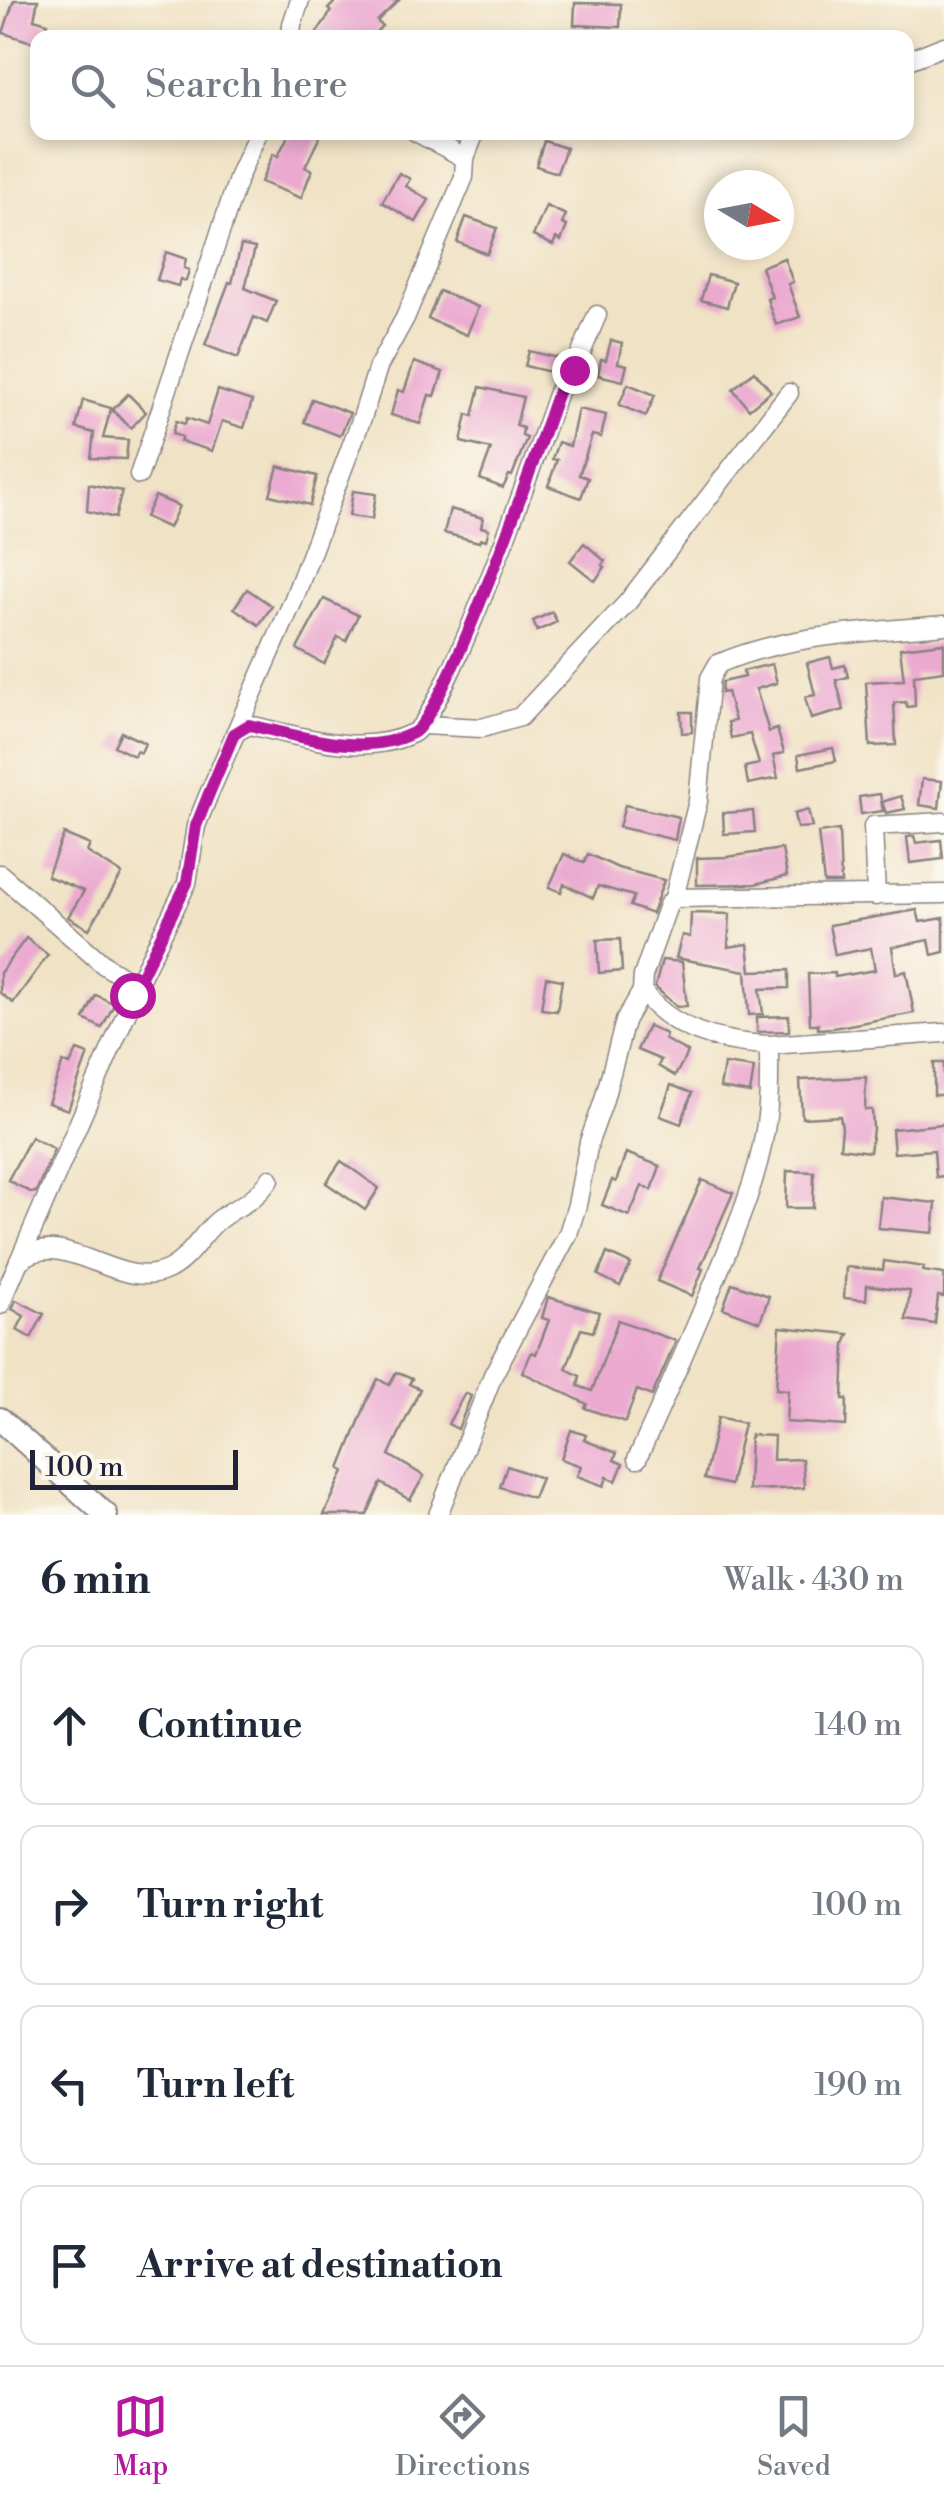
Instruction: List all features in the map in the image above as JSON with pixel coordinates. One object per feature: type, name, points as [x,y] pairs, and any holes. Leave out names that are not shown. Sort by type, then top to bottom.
[{"type":"main road","points":[[0,1419],[106,1515]]},
{"type":"street","points":[[292,30],[300,0]]},
{"type":"street","points":[[914,58],[944,46]]},
{"type":"street","points":[[139,475],[255,140]]},
{"type":"street","points":[[431,140],[465,158]]},
{"type":"street","points":[[0,1305],[116,1046],[132,995],[187,883],[196,826],[293,601],[364,415],[378,367],[405,318],[458,193],[472,140]]},
{"type":"street","points":[[234,734],[249,725],[334,744],[381,742],[415,733],[423,725],[451,674],[558,392],[574,370],[596,314]]},
{"type":"street","points":[[423,725],[482,728],[520,716],[627,603],[789,392]]},
{"type":"street","points":[[438,1515],[492,1375],[568,1234],[578,1205],[589,1142],[625,1021],[642,991],[643,976],[674,898],[698,801],[710,678],[718,664],[733,657],[826,638],[944,626]]},
{"type":"street","points":[[876,896],[873,826],[944,822]]},
{"type":"street","points":[[0,874],[104,965],[126,978],[132,995]]},
{"type":"street","points":[[674,898],[944,894]]},
{"type":"street","points":[[642,991],[665,1014],[707,1036],[740,1044],[944,1033]]},
{"type":"street","points":[[636,1459],[687,1348],[755,1173],[770,1082],[768,1045]]},
{"type":"street","points":[[19,1261],[27,1254],[58,1252],[122,1274],[144,1276],[164,1272],[180,1262],[217,1221],[256,1198],[270,1179]]},
{"type":"building","points":[[14,0],[38,0],[34,19],[48,23],[46,30],[30,30],[30,41],[3,33]]},
{"type":"building","points":[[337,0],[399,0],[377,21],[382,26],[378,30],[319,30],[331,12],[328,9]]},
{"type":"building","points":[[575,3],[621,4],[620,27],[574,25]]},
{"type":"building","points":[[286,140],[318,140],[305,167],[312,170],[301,198],[261,182],[273,154],[278,156]]},
{"type":"building","points":[[544,141],[566,148],[557,173],[536,166]]},
{"type":"building","points":[[399,173],[410,179],[406,186],[429,200],[416,222],[382,202]]},
{"type":"building","points":[[546,206],[566,215],[562,224],[567,226],[561,241],[556,238],[553,245],[533,236]]},
{"type":"building","points":[[466,217],[497,228],[487,254],[457,242]]},
{"type":"building","points":[[241,245],[255,248],[245,288],[276,301],[267,323],[254,317],[238,358],[205,345],[229,282],[232,283]]},
{"type":"building","points":[[166,252],[186,259],[186,281],[180,279],[178,286],[157,280]]},
{"type":"building","points":[[785,260],[793,282],[788,284],[800,317],[776,325],[767,299],[772,297],[761,267]]},
{"type":"building","points":[[708,275],[734,282],[727,307],[701,300]]},
{"type":"building","points":[[439,291],[478,307],[467,335],[428,319]]},
{"type":"building","points":[[611,340],[622,343],[618,363],[627,365],[623,381],[598,375]]},
{"type":"building","points":[[529,351],[558,358],[555,373],[525,366]]},
{"type":"building","points":[[414,362],[443,372],[435,396],[429,395],[420,424],[391,415],[398,390],[404,392]]},
{"type":"building","points":[[754,371],[771,391],[749,409],[733,389]]},
{"type":"building","points":[[628,384],[655,395],[646,416],[619,405]]},
{"type":"building","points":[[480,387],[523,397],[516,426],[523,428],[522,436],[527,438],[503,488],[480,479],[491,449],[461,442],[467,414],[473,416]]},
{"type":"building","points":[[218,390],[252,401],[244,428],[222,421],[212,451],[180,441],[182,437],[172,434],[176,421],[185,424],[187,418],[207,425]]},
{"type":"building","points":[[128,394],[146,412],[131,428],[112,410]]},
{"type":"building","points":[[312,399],[350,413],[340,436],[304,422]]},
{"type":"building","points":[[83,400],[111,408],[103,438],[128,440],[126,459],[91,458],[94,433],[76,428]]},
{"type":"building","points":[[578,409],[606,415],[601,437],[592,435],[579,475],[588,478],[581,498],[548,486],[557,460],[552,459],[558,442],[570,446]]},
{"type":"building","points":[[278,466],[317,476],[310,505],[270,495]]},
{"type":"building","points":[[89,484],[122,491],[115,518],[87,511]]},
{"type":"building","points":[[353,491],[376,494],[372,519],[349,516]]},
{"type":"building","points":[[155,496],[179,506],[169,528],[145,517]]},
{"type":"building","points":[[450,509],[483,518],[481,527],[489,529],[486,540],[481,538],[479,542],[444,533]]},
{"type":"building","points":[[584,543],[605,561],[595,581],[570,561]]},
{"type":"building","points":[[247,589],[272,606],[259,625],[234,608]]},
{"type":"building","points":[[324,599],[358,615],[346,641],[338,637],[324,664],[297,649]]},
{"type":"building","points":[[552,612],[557,622],[537,631],[533,621]]},
{"type":"building","points":[[944,643],[944,671],[914,675],[915,706],[894,703],[896,745],[870,746],[866,682],[904,680],[900,648]]},
{"type":"building","points":[[830,657],[833,668],[845,665],[848,677],[836,680],[844,710],[811,719],[805,697],[815,695],[807,663]]},
{"type":"building","points":[[772,664],[777,683],[756,689],[769,732],[777,729],[784,753],[773,756],[778,778],[748,784],[745,767],[759,764],[750,734],[731,738],[728,722],[735,721],[727,692],[721,693],[722,682],[744,677],[743,671]]},
{"type":"building","points":[[681,712],[692,712],[692,732],[682,733]]},
{"type":"building","points":[[121,732],[145,743],[141,753],[136,751],[134,756],[114,746]]},
{"type":"building","points":[[833,748],[836,761],[800,768],[798,755]]},
{"type":"building","points":[[922,779],[942,781],[939,808],[919,805]]},
{"type":"building","points":[[880,794],[883,811],[861,814],[859,797]]},
{"type":"building","points":[[901,796],[905,809],[886,813],[882,802]]},
{"type":"building","points":[[625,805],[679,817],[675,840],[619,827]]},
{"type":"building","points":[[808,810],[812,827],[797,828],[794,814]]},
{"type":"building","points":[[753,811],[755,832],[724,834],[723,813]]},
{"type":"building","points":[[839,830],[841,883],[824,883],[818,833]]},
{"type":"building","points":[[64,834],[90,845],[87,852],[122,874],[89,929],[68,917],[84,891],[47,876]]},
{"type":"building","points":[[914,836],[916,843],[941,840],[943,859],[910,863],[907,837]]},
{"type":"building","points":[[782,849],[787,876],[755,884],[697,885],[697,858]]},
{"type":"building","points":[[564,854],[584,863],[588,854],[618,868],[664,880],[652,914],[630,906],[634,896],[598,886],[593,898],[564,884],[561,892],[549,887]]},
{"type":"building","points":[[917,910],[920,922],[944,918],[944,952],[932,955],[929,940],[892,947],[896,974],[906,971],[914,1013],[833,1028],[818,1029],[818,1024],[810,1024],[808,974],[835,973],[835,977],[875,970],[871,948],[835,955],[829,925]]},
{"type":"building","points":[[691,913],[730,914],[728,947],[748,944],[751,971],[789,970],[789,988],[760,989],[763,1014],[749,1015],[746,971],[676,958],[682,935],[690,937]]},
{"type":"building","points":[[26,938],[48,955],[13,1003],[0,993],[0,973]]},
{"type":"building","points":[[620,939],[622,971],[599,973],[597,940]]},
{"type":"building","points":[[662,960],[682,962],[687,1006],[677,1007],[655,987]]},
{"type":"building","points":[[546,977],[562,980],[557,1011],[541,1009]]},
{"type":"building","points":[[96,995],[114,1004],[102,1028],[84,1019]]},
{"type":"building","points":[[789,1016],[789,1031],[757,1032],[757,1017]]},
{"type":"building","points":[[648,1026],[666,1034],[664,1039],[688,1052],[675,1076],[658,1066],[661,1060],[637,1050]]},
{"type":"building","points":[[77,1050],[88,1054],[68,1110],[48,1103],[63,1062],[70,1065]]},
{"type":"building","points":[[934,1063],[944,1063],[944,1095],[934,1095]]},
{"type":"building","points":[[724,1064],[754,1068],[750,1093],[720,1088]]},
{"type":"building","points":[[866,1077],[865,1110],[872,1110],[870,1152],[840,1148],[840,1116],[802,1118],[800,1080]]},
{"type":"building","points":[[671,1085],[692,1093],[681,1124],[660,1116]]},
{"type":"building","points":[[943,1124],[944,1176],[936,1177],[934,1150],[894,1153],[892,1129]]},
{"type":"building","points":[[31,1137],[54,1149],[36,1192],[32,1193],[8,1180]]},
{"type":"building","points":[[626,1153],[660,1166],[652,1190],[642,1186],[629,1216],[602,1205],[612,1180],[616,1182]]},
{"type":"building","points":[[341,1161],[379,1188],[365,1210],[326,1183]]},
{"type":"building","points":[[787,1171],[814,1172],[813,1208],[786,1208]]},
{"type":"building","points":[[702,1180],[733,1193],[692,1296],[657,1281]]},
{"type":"building","points":[[881,1197],[936,1203],[933,1233],[878,1228]]},
{"type":"building","points":[[607,1253],[631,1264],[620,1286],[598,1275]]},
{"type":"building","points":[[884,1261],[944,1274],[944,1297],[938,1296],[935,1324],[906,1320],[910,1291],[867,1285],[866,1300],[844,1298],[846,1267],[883,1270]]},
{"type":"building","points":[[732,1283],[769,1296],[760,1322],[723,1308]]},
{"type":"building","points":[[548,1297],[599,1312],[593,1332],[581,1329],[566,1369],[580,1376],[578,1386],[592,1391],[618,1320],[676,1341],[652,1396],[637,1390],[625,1422],[585,1408],[587,1404],[522,1372],[532,1352],[536,1354],[549,1320],[542,1318]]},
{"type":"building","points":[[16,1300],[44,1314],[31,1338],[17,1330],[24,1316],[12,1309]]},
{"type":"building","points":[[780,1327],[849,1334],[845,1344],[843,1399],[847,1399],[846,1426],[786,1422],[788,1390],[776,1389]]},
{"type":"building","points":[[396,1372],[412,1379],[409,1384],[420,1389],[389,1455],[424,1476],[410,1500],[381,1483],[367,1515],[324,1515],[378,1379],[389,1385]]},
{"type":"building","points":[[465,1393],[471,1396],[458,1429],[448,1424]]},
{"type":"building","points":[[718,1417],[744,1423],[730,1485],[704,1479]]},
{"type":"building","points":[[571,1430],[586,1435],[584,1440],[617,1453],[614,1460],[623,1464],[616,1481],[607,1477],[604,1486],[577,1476],[581,1466],[561,1459]]},
{"type":"building","points":[[750,1435],[774,1436],[773,1460],[802,1459],[804,1488],[748,1490]]},
{"type":"building","points":[[507,1466],[541,1478],[533,1498],[500,1487]]},
{"type":"route","points":[[132,995],[187,883],[196,826],[234,734],[249,725],[334,744],[381,742],[415,733],[423,725],[451,674],[558,392],[574,370]]}]
